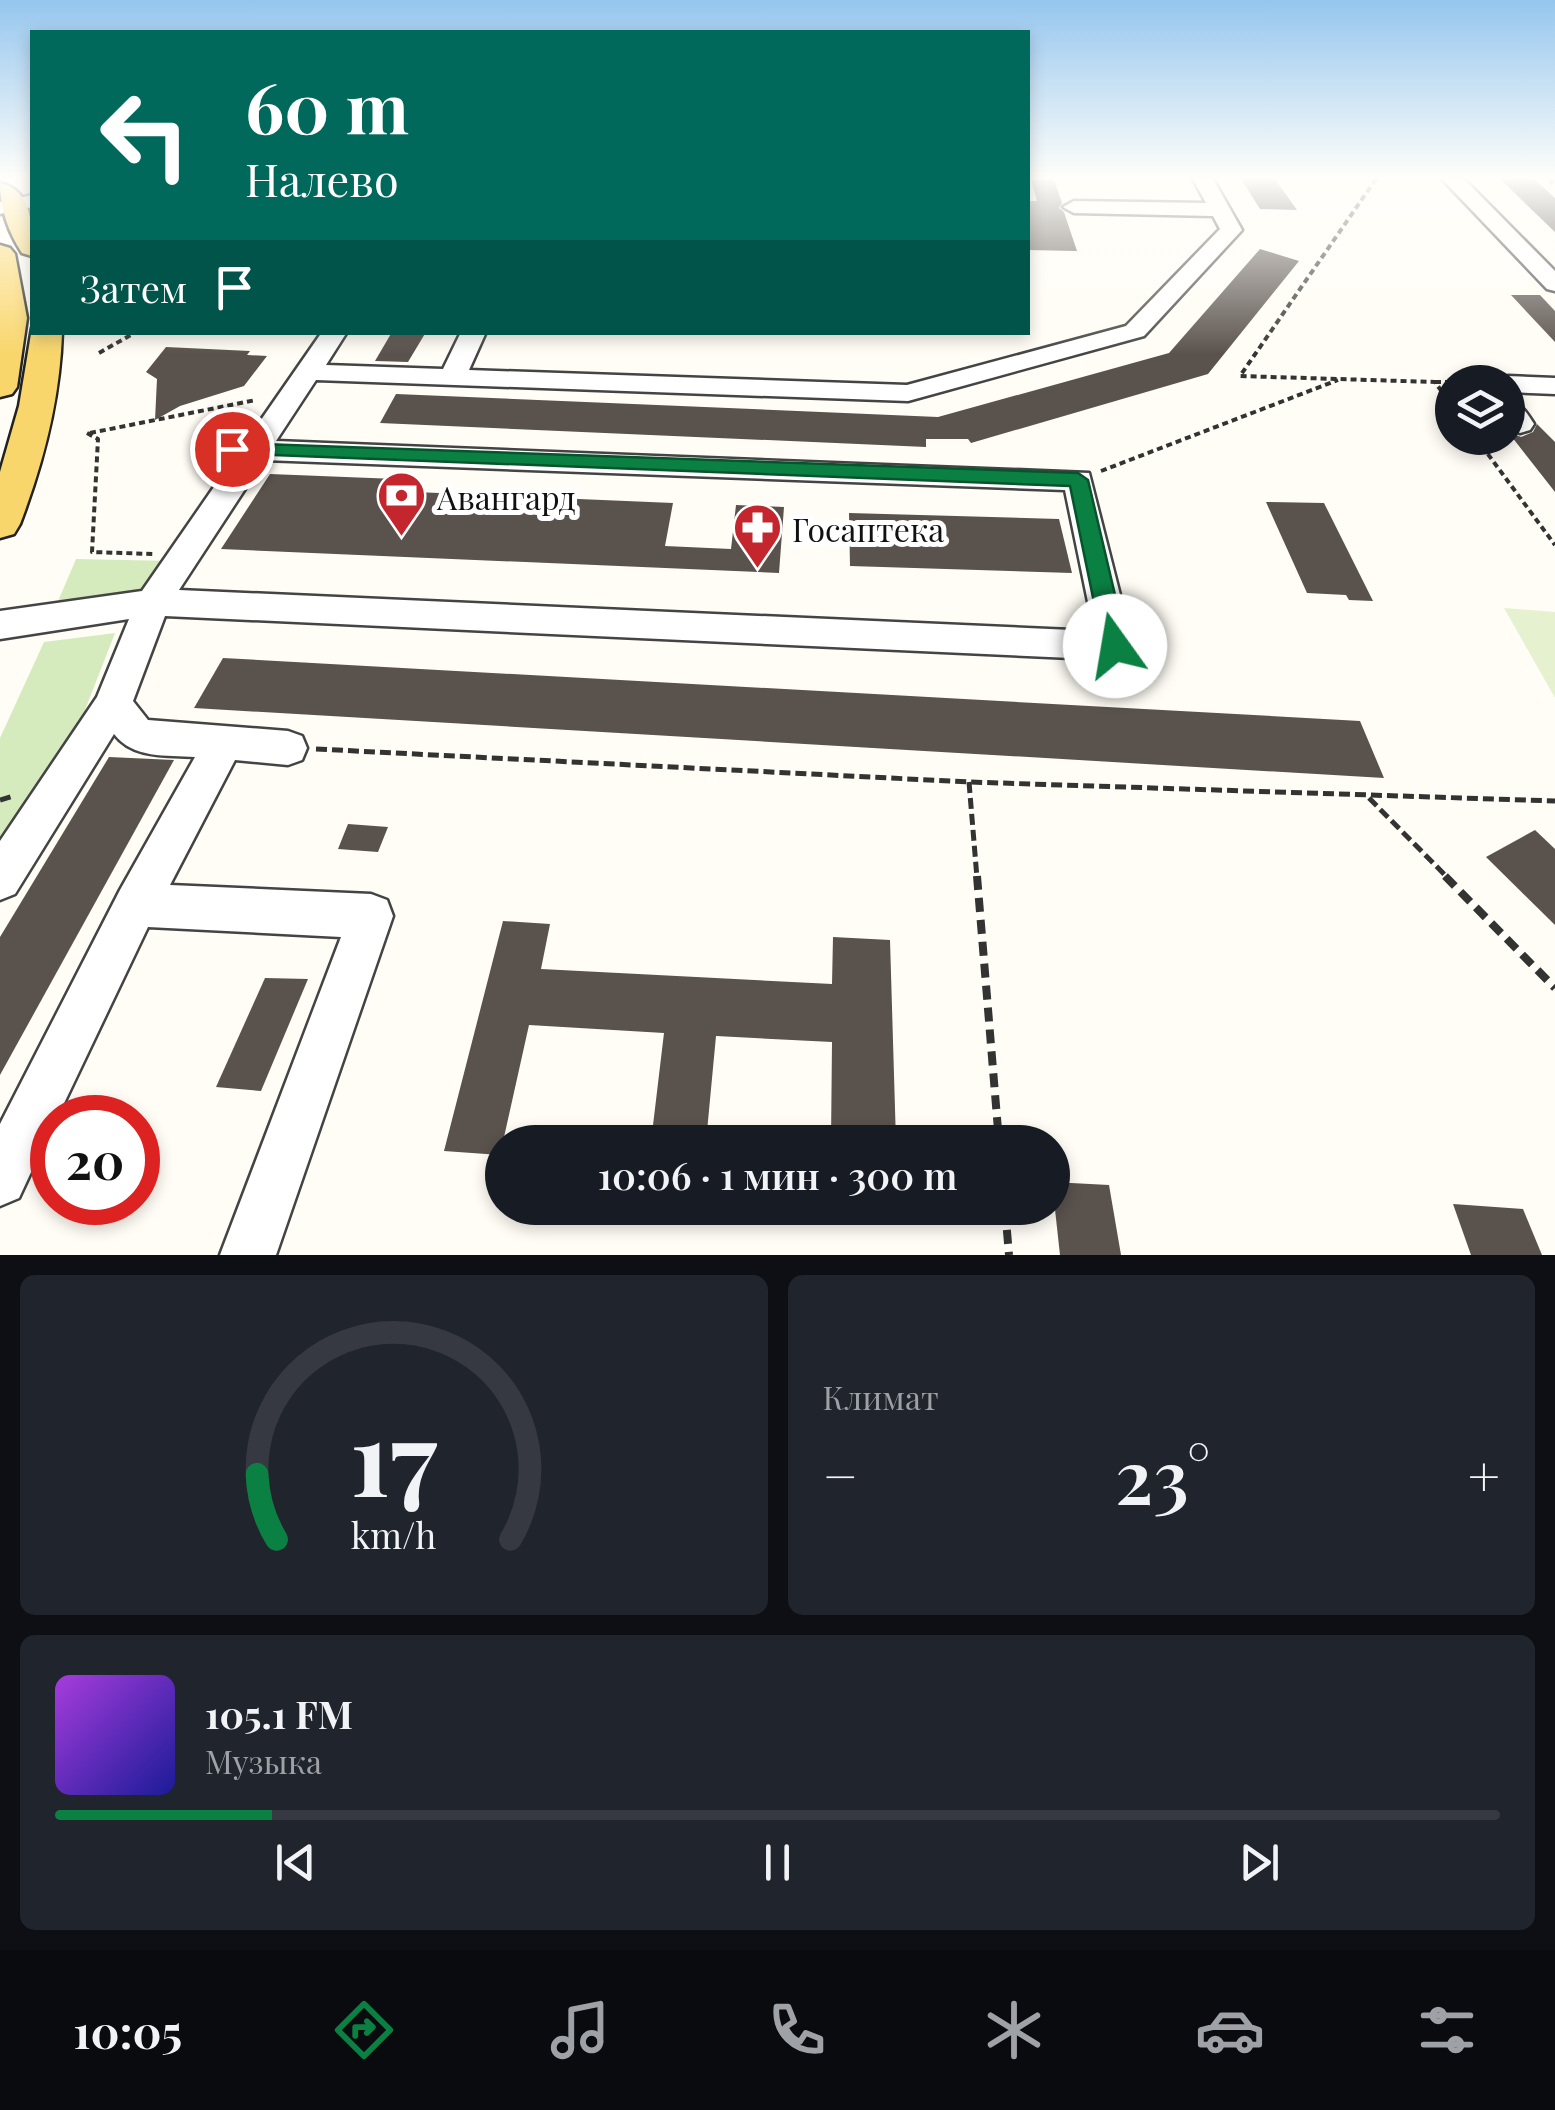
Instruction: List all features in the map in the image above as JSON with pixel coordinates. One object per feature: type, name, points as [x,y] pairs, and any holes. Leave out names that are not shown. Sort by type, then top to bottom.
[{"type":"main road","points":[[0,254],[11,318],[0,388]]},
{"type":"main road","points":[[0,524],[16,486],[42,386],[46,335]]},
{"type":"lane","points":[[302,383],[452,377],[908,393],[1134,332],[1224,238]]},
{"type":"lane","points":[[1509,238],[1555,284]]},
{"type":"lane","points":[[0,879],[113,704],[152,602],[186,555],[244,449],[302,383],[334,335]]},
{"type":"lane","points":[[452,377],[473,335]]},
{"type":"lane","points":[[1525,385],[1555,386]]},
{"type":"lane","points":[[0,625],[152,602],[1115,646],[1078,480],[244,449]]},
{"type":"lane","points":[[113,704],[138,736],[288,748]]},
{"type":"lane","points":[[0,1179],[136,905],[224,743]]},
{"type":"lane","points":[[136,905],[372,916],[248,1255]]},
{"type":"path","points":[[1336,238],[1240,376],[1435,382]]},
{"type":"path","points":[[99,353],[131,335]]},
{"type":"path","points":[[1078,480],[1340,379]]},
{"type":"path","points":[[186,555],[92,552],[98,439],[88,433],[302,383]]},
{"type":"path","points":[[1488,455],[1555,546]]},
{"type":"path","points":[[288,748],[968,782],[1555,802]]},
{"type":"path","points":[[968,782],[998,1125]]},
{"type":"path","points":[[1366,796],[1555,988]]},
{"type":"path","points":[[1006,1225],[1009,1255]]},
{"type":"green space","points":[[76,559],[172,561],[147,594],[56,606]]},
{"type":"green space","points":[[1504,608],[1555,612],[1555,698]]},
{"type":"green space","points":[[115,633],[76,733],[0,852],[0,738],[44,642]]},
{"type":"building","points":[[1030,238],[1073,238],[1077,251],[1030,250]]},
{"type":"building","points":[[1260,249],[1299,261],[1208,374],[971,443],[968,439],[926,439],[926,447],[380,423],[396,394],[938,417],[1169,353]]},
{"type":"building","points":[[1511,295],[1540,295],[1555,311],[1555,342]]},
{"type":"building","points":[[390,335],[424,335],[408,362],[375,361]]},
{"type":"building","points":[[166,347],[250,351],[247,355],[267,356],[244,386],[180,406],[155,420],[157,379],[146,372]]},
{"type":"building","points":[[1537,424],[1555,442],[1555,492],[1525,454],[1525,435],[1533,432]]},
{"type":"building","points":[[270,474],[421,480],[415,492],[673,503],[665,546],[731,549],[736,505],[784,507],[779,573],[221,549]]},
{"type":"building","points":[[1266,502],[1324,503],[1373,601],[1307,593]]},
{"type":"building","points":[[849,513],[1059,519],[1072,573],[850,566]]},
{"type":"building","points":[[223,658],[1360,721],[1384,778],[194,708]]},
{"type":"building","points":[[109,757],[174,760],[0,1075],[0,937]]},
{"type":"building","points":[[348,824],[388,827],[378,852],[338,849]]},
{"type":"building","points":[[1535,830],[1555,849],[1555,925],[1486,857]]},
{"type":"building","points":[[503,921],[550,924],[541,969],[832,984],[833,937],[890,940],[895,1125],[831,1125],[832,1042],[716,1036],[708,1125],[653,1125],[664,1033],[529,1025],[507,1125],[485,1125],[485,1154],[444,1151]]},
{"type":"building","points":[[265,978],[308,979],[261,1091],[216,1087]]},
{"type":"building","points":[[1070,1183],[1109,1185],[1121,1255],[1060,1255],[1057,1225],[1070,1225]]},
{"type":"building","points":[[1453,1204],[1523,1209],[1542,1255],[1471,1255]]},
{"type":"place","name":"Авангард","points":[[402,538]]},
{"type":"place","name":"Госаптека","points":[[757,570]]},
{"type":"route","points":[[232,449],[1078,480],[1115,646]]}]
